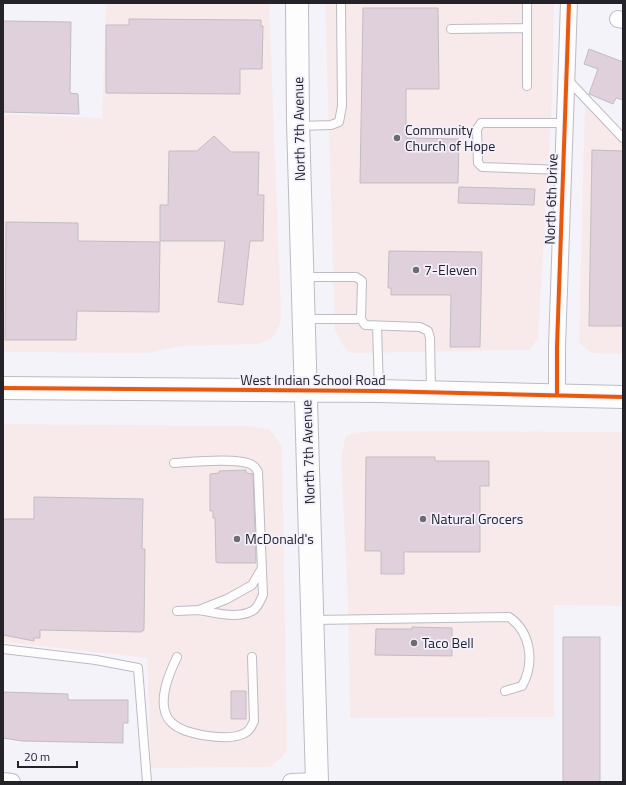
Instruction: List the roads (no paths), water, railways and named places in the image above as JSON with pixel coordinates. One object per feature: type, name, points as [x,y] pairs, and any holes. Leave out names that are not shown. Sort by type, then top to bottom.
[{"type":"main road","name":"North 7th Avenue","points":[[297,3],[317,782]]},
{"type":"main road","name":"West Indian School Road","points":[[3,388],[379,391],[623,397]]},
{"type":"street","name":"North 6th Drive","points":[[556,395],[569,3]]},
{"type":"street","points":[[3,781],[12,782]]},
{"type":"street","points":[[291,782],[317,782]]},
{"type":"lane","points":[[299,126],[331,125],[339,122],[342,106],[341,3]]},
{"type":"lane","points":[[527,3],[527,86]]},
{"type":"lane","points":[[450,29],[527,28]]},
{"type":"lane","points":[[567,79],[623,138]]},
{"type":"lane","points":[[563,170],[482,167],[478,163],[477,129],[481,123],[565,123]]},
{"type":"lane","points":[[303,277],[356,277],[362,281],[361,319],[366,325],[420,327],[428,331],[430,338],[431,392]]},
{"type":"lane","points":[[305,319],[361,319]]},
{"type":"lane","points":[[377,326],[379,391]]},
{"type":"lane","points":[[174,463],[220,461],[244,462],[254,466],[258,472],[263,596],[259,604],[252,611],[238,614],[222,614],[199,610],[177,611]]},
{"type":"lane","points":[[199,610],[227,599],[252,585],[262,568]]},
{"type":"lane","points":[[313,620],[509,617],[526,635],[529,653],[528,672],[522,686],[505,691]]},
{"type":"lane","points":[[3,649],[96,660],[138,668],[147,782]]},
{"type":"lane","points":[[177,657],[169,676],[164,698],[164,707],[167,718],[179,728],[191,732],[220,736],[246,733],[254,721],[252,657]]},
{"type":"place","name":"Community Church of Hope","points":[[397,138]]},
{"type":"place","name":"7-Eleven","points":[[416,270]]},
{"type":"place","name":"Natural Grocers","points":[[423,519]]},
{"type":"place","name":"McDonald's","points":[[237,539]]},
{"type":"place","name":"Taco Bell","points":[[414,643]]}]
